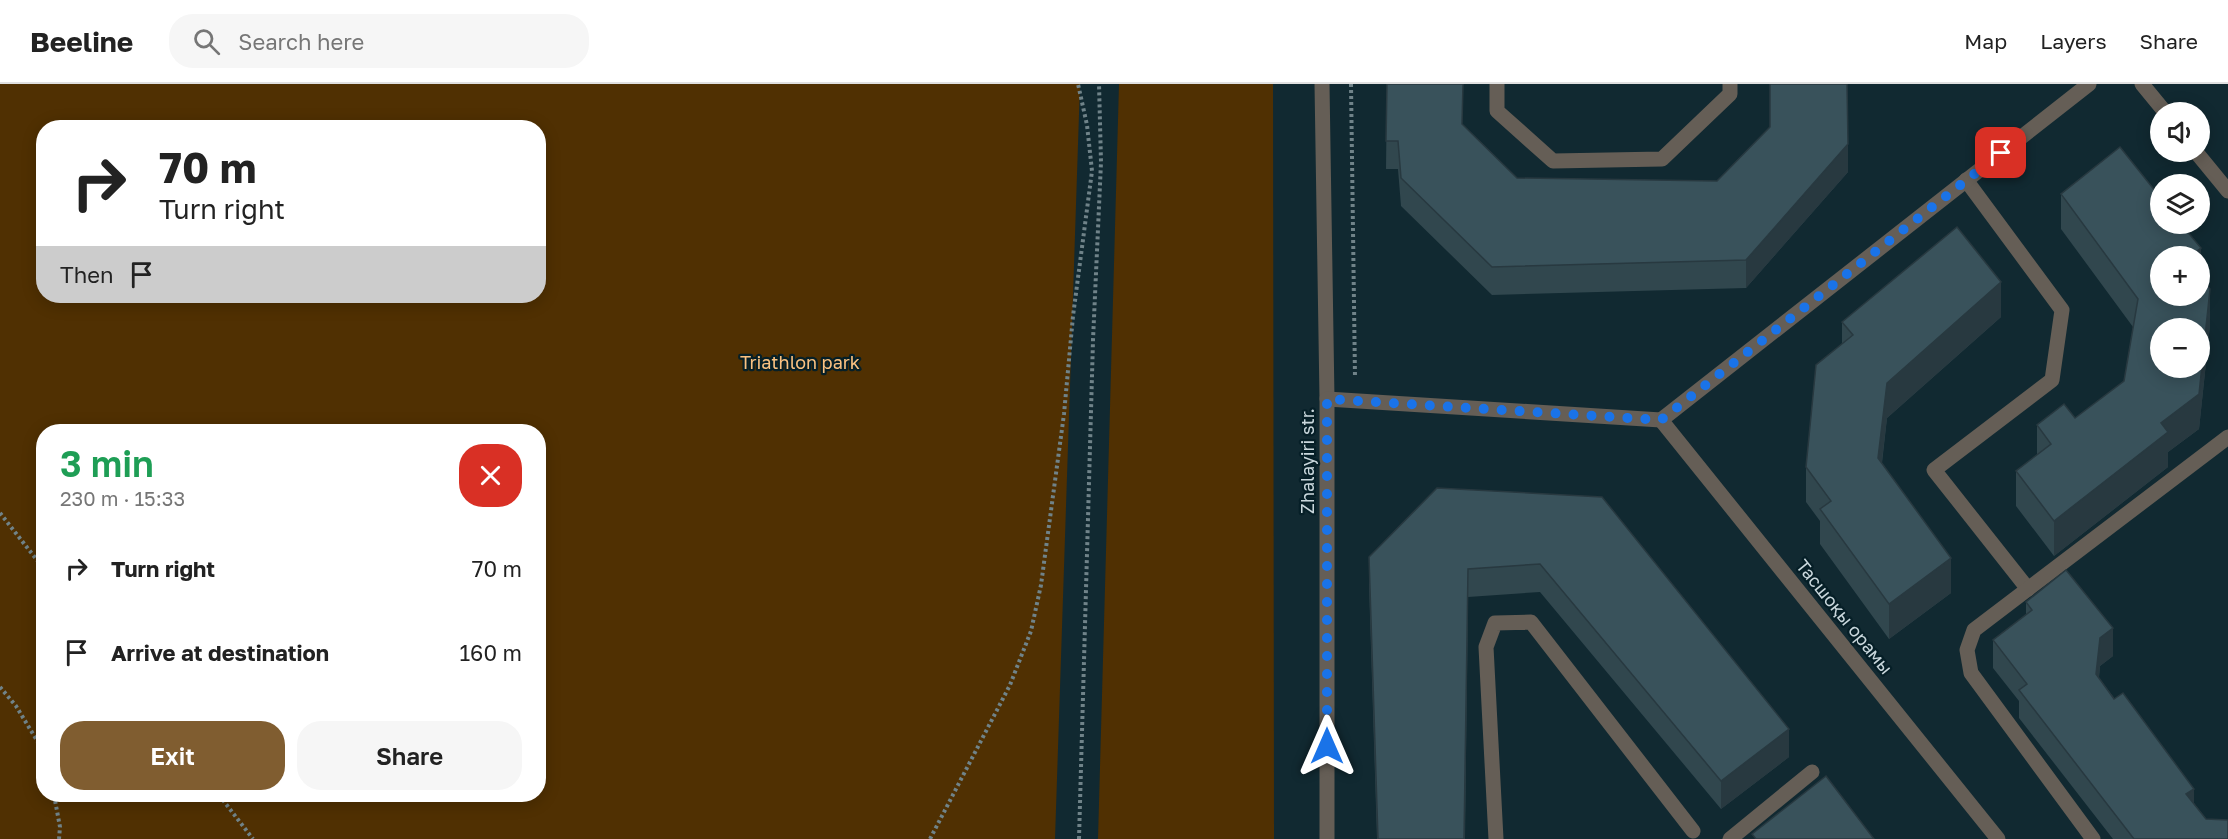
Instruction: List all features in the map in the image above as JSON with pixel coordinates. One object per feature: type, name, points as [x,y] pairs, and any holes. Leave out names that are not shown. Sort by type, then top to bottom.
[{"type":"street","name":"Zhalayiri str.","points":[[1322,84],[1327,399],[1327,839]]},
{"type":"street","points":[[1497,84],[1497,111],[1553,161],[1662,159],[1730,94],[1730,84]]},
{"type":"street","points":[[1327,399],[1661,420],[2089,84]]},
{"type":"street","points":[[2142,84],[2157,102]]},
{"type":"street","points":[[2204,162],[2228,191]]},
{"type":"street","points":[[1966,180],[2062,310],[2052,380],[1934,470],[2028,589]]},
{"type":"street","name":"Тасшоқы орамы","points":[[1661,420],[1998,839]]},
{"type":"street","points":[[2093,839],[1971,673],[1967,650],[1974,630],[2228,437]]},
{"type":"street","points":[[1496,839],[1486,647],[1495,623],[1532,622],[1692,836]]},
{"type":"street","points":[[1730,839],[1812,772]]},
{"type":"path","points":[[930,839],[1010,685],[1031,632],[1041,585],[1064,414],[1072,316],[1092,171],[1087,124],[1078,84]]},
{"type":"path","points":[[1079,839],[1093,340],[1101,162],[1099,84]]},
{"type":"path","points":[[1351,84],[1355,401]]},
{"type":"path","points":[[0,513],[36,559]]},
{"type":"path","points":[[0,687],[16,706],[36,739]]},
{"type":"path","points":[[55,802],[60,827],[59,839]]},
{"type":"path","points":[[224,802],[253,839]]},
{"type":"green space","name":"Triathlon park","points":[[0,84],[1080,84],[1055,839],[0,839]]},
{"type":"green space","points":[[1119,84],[1273,84],[1274,839],[1098,839]]},
{"type":"building","points":[[1387,84],[1463,84],[1462,124],[1517,178],[1717,181],[1770,127],[1770,84],[1847,84],[1848,144],[1746,260],[1492,267],[1401,178],[1398,141],[1386,141]]},
{"type":"building","points":[[2120,147],[2150,184],[2150,234],[2189,234],[2199,246],[2150,246],[2150,306],[2208,306],[2207,318],[2150,318],[2150,378],[2201,378],[2199,394],[2161,423],[2168,432],[2054,521],[2016,471],[2051,444],[2037,425],[2064,404],[2075,418],[2124,381],[2138,299],[2061,194]]},
{"type":"building","points":[[1957,227],[2001,282],[1887,383],[1878,458],[1951,558],[1889,604],[1820,509],[1831,501],[1806,467],[1816,365],[1853,335],[1842,322]]},
{"type":"building","points":[[1437,488],[1602,497],[1789,729],[1721,781],[1540,564],[1468,569],[1464,839],[1378,839],[1369,557]]},
{"type":"building","points":[[2066,570],[2113,628],[2100,638],[2096,674],[2114,699],[2123,693],[2194,789],[2186,794],[2206,819],[2228,820],[2228,839],[2134,839],[2019,690],[2027,684],[1993,640],[2032,610],[2026,602]]},
{"type":"building","points":[[1826,776],[1874,839],[1756,839],[1752,834]]},
{"type":"route","points":[[1327,746],[1327,399],[1661,420],[2001,153]]}]
